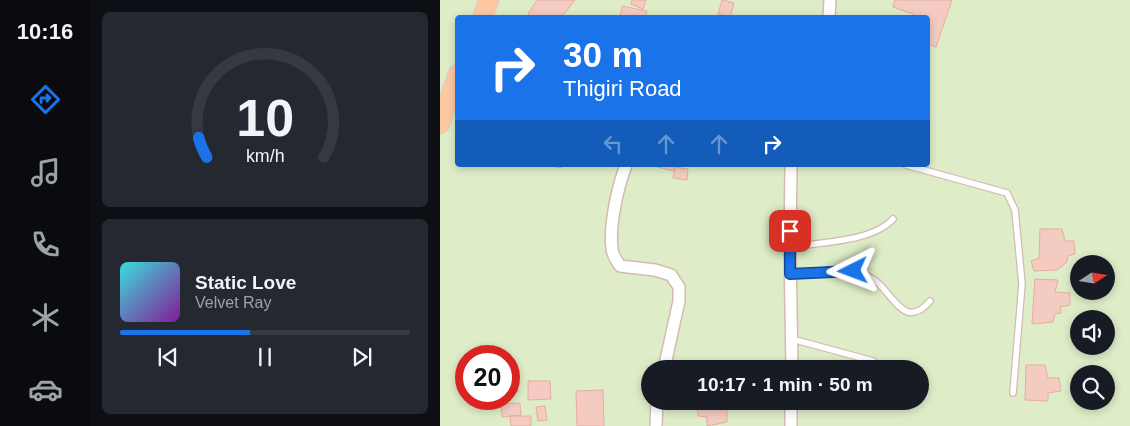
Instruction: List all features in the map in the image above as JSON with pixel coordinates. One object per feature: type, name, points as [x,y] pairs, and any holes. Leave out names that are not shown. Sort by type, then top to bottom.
[{"type":"main road","points":[[483,15],[489,0]]},
{"type":"main road","points":[[440,124],[455,82]]},
{"type":"street","points":[[829,15],[830,0]]},
{"type":"street","points":[[626,167],[615,212],[612,248],[620,266],[655,270],[671,275],[679,287],[679,301],[666,360]]},
{"type":"street","points":[[792,167],[790,274],[792,360]]},
{"type":"street","points":[[656,426],[657,410]]},
{"type":"street","points":[[791,410],[791,426]]},
{"type":"lane","points":[[913,167],[1007,193],[1015,210],[1022,284],[1013,393]]},
{"type":"lane","points":[[790,247],[862,236],[885,228],[893,219]]},
{"type":"lane","points":[[790,274],[853,271],[866,275],[879,284],[902,310],[912,313],[922,310],[930,301]]},
{"type":"lane","points":[[792,339],[869,360]]},
{"type":"green space","points":[[440,0],[1130,0],[1130,426],[440,426]]},
{"type":"building","points":[[537,0],[575,0],[563,15],[528,14]]},
{"type":"building","points":[[632,0],[646,0],[643,9],[631,4]]},
{"type":"building","points":[[722,0],[734,3],[731,15],[718,14]]},
{"type":"building","points":[[895,0],[952,0],[936,47],[930,45],[930,15],[912,15],[893,7]]},
{"type":"building","points":[[622,6],[647,11],[646,15],[620,15]]},
{"type":"building","points":[[657,167],[675,167],[674,171]]},
{"type":"building","points":[[675,167],[688,169],[687,180],[673,178]]},
{"type":"building","points":[[1040,229],[1062,229],[1065,241],[1074,241],[1075,254],[1068,256],[1067,262],[1057,270],[1034,271],[1031,261],[1039,258]]},
{"type":"building","points":[[1035,279],[1058,280],[1055,292],[1070,293],[1070,305],[1060,307],[1061,313],[1055,314],[1053,322],[1032,324]]},
{"type":"building","points":[[1026,365],[1045,365],[1048,378],[1059,378],[1061,391],[1048,393],[1048,401],[1025,400]]},
{"type":"building","points":[[528,381],[550,381],[551,399],[528,400]]},
{"type":"building","points":[[603,390],[604,426],[577,426],[576,391]]},
{"type":"building","points":[[520,403],[521,415],[502,417],[501,410],[520,410]]},
{"type":"building","points":[[545,406],[547,420],[538,421],[536,407]]},
{"type":"building","points":[[698,410],[727,410],[727,422],[707,426],[707,417],[698,416]]},
{"type":"building","points":[[510,416],[531,416],[531,426],[511,426]]},
{"type":"route","points":[[790,231],[790,274],[853,271]]}]
